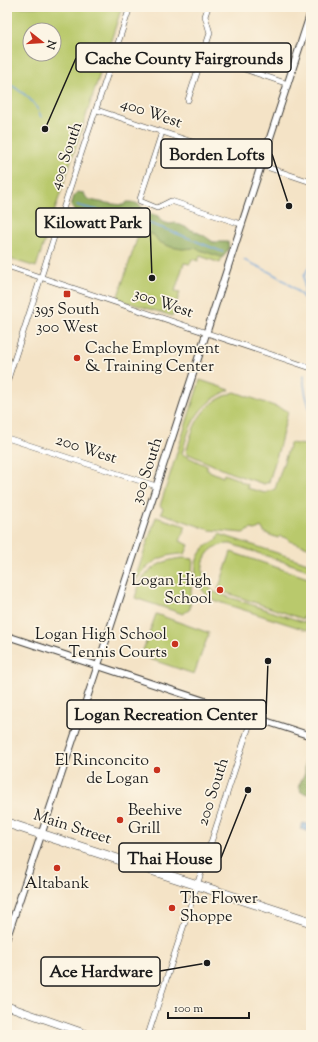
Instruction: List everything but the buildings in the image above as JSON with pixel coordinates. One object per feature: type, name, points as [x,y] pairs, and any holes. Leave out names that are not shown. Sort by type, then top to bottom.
[{"type":"highway","name":"Main Street","points":[[7,823],[311,922]]},
{"type":"main road","points":[[7,1006],[90,1035]]},
{"type":"street","name":"400 South","points":[[7,382],[130,7]]},
{"type":"street","points":[[188,100],[210,33],[205,16],[208,7]]},
{"type":"street","name":"300 South","points":[[7,937],[98,666],[311,12]]},
{"type":"street","points":[[224,62],[288,84]]},
{"type":"street","name":"400 West","points":[[97,110],[311,182]]},
{"type":"street","points":[[162,132],[140,201],[157,208],[171,201],[241,224]]},
{"type":"street","name":"300 West","points":[[7,266],[311,368]]},
{"type":"street","name":"200 West","points":[[7,438],[156,486]]},
{"type":"street","points":[[7,636],[311,736]]},
{"type":"street","name":"200 South","points":[[148,1035],[252,717]]},
{"type":"green space","points":[[7,7],[122,7],[36,267],[7,258]]},
{"type":"green space","points":[[77,192],[84,193],[88,199],[99,202],[124,205],[127,202],[136,203],[142,207],[145,212],[158,216],[162,222],[170,224],[176,223],[203,235],[213,242],[228,242],[229,248],[224,256],[221,257],[194,248],[182,249],[171,247],[159,242],[154,235],[136,228],[111,225],[107,227],[96,224],[93,217],[75,212],[71,206]]},
{"type":"green space","points":[[141,227],[224,254],[220,263],[200,256],[198,261],[192,259],[190,264],[184,263],[175,291],[180,292],[172,316],[117,299]]},
{"type":"green space","points":[[200,380],[230,390],[211,401],[197,415],[189,432],[182,454],[207,466],[207,470],[223,477],[224,474],[240,480],[248,485],[247,488],[265,493],[275,489],[290,443],[305,445],[311,454],[311,548],[289,541],[289,539],[280,536],[278,538],[265,533],[261,527],[255,530],[251,529],[243,533],[210,530],[161,513],[163,508],[160,506]]},
{"type":"green space","points":[[235,392],[288,411],[269,482],[264,484],[231,473],[186,453],[192,432],[201,415],[215,402],[224,396]]},
{"type":"green space","points":[[156,517],[186,526],[180,541],[189,545],[185,554],[168,556],[154,562],[143,571],[133,585]]},
{"type":"green space","points":[[219,534],[311,564],[311,571],[229,544],[214,548],[208,553],[203,566],[203,573],[205,580],[214,592],[303,622],[311,621],[311,629],[306,630],[216,601],[203,591],[196,578],[196,562],[204,548],[217,540]]},
{"type":"green space","points":[[231,552],[311,579],[311,594],[303,619],[218,590]]},
{"type":"green space","points":[[182,558],[193,559],[190,609],[183,614],[135,598],[141,582],[151,570],[157,565]]},
{"type":"green space","name":"Logan High School Tennis Courts","points":[[156,614],[209,633],[194,674],[141,656]]},
{"type":"green space","points":[[311,752],[311,795],[301,792],[299,785],[305,773],[305,761]]},
{"type":"water","points":[[303,823],[311,825],[311,832],[300,829]]},
{"type":"waterway","points":[[7,82],[32,101],[41,117]]},
{"type":"waterway","points":[[77,205],[122,215],[148,223],[223,252]]},
{"type":"waterway","points":[[244,260],[277,276],[293,287],[306,301],[311,311]]},
{"type":"waterway","points":[[305,299],[304,276],[311,263]]},
{"type":"waterway","points":[[310,357],[311,347]]},
{"type":"waterway","points":[[304,375],[305,389],[311,412]]},
{"type":"place","name":"Cache County Fairgrounds","points":[[45,129]]},
{"type":"place","name":"Borden Lofts","points":[[289,206]]},
{"type":"place","name":"Kilowatt Park","points":[[152,278]]},
{"type":"place","name":"395 South 300 West","points":[[67,294]]},
{"type":"place","name":"Cache Employment & Training Center","points":[[77,358]]},
{"type":"place","name":"Logan High School","points":[[220,590]]},
{"type":"place","name":"Logan High School Tennis Courts","points":[[175,644]]},
{"type":"place","name":"Logan Recreation Center","points":[[268,661]]},
{"type":"place","name":"El Rinconcito de Logan","points":[[157,770]]},
{"type":"place","name":"Thai House","points":[[248,790]]},
{"type":"place","name":"Beehive Grill","points":[[120,820]]},
{"type":"place","name":"Altabank","points":[[57,868]]},
{"type":"place","name":"The Flower Shoppe","points":[[172,908]]},
{"type":"place","name":"Ace Hardware","points":[[207,963]]}]
